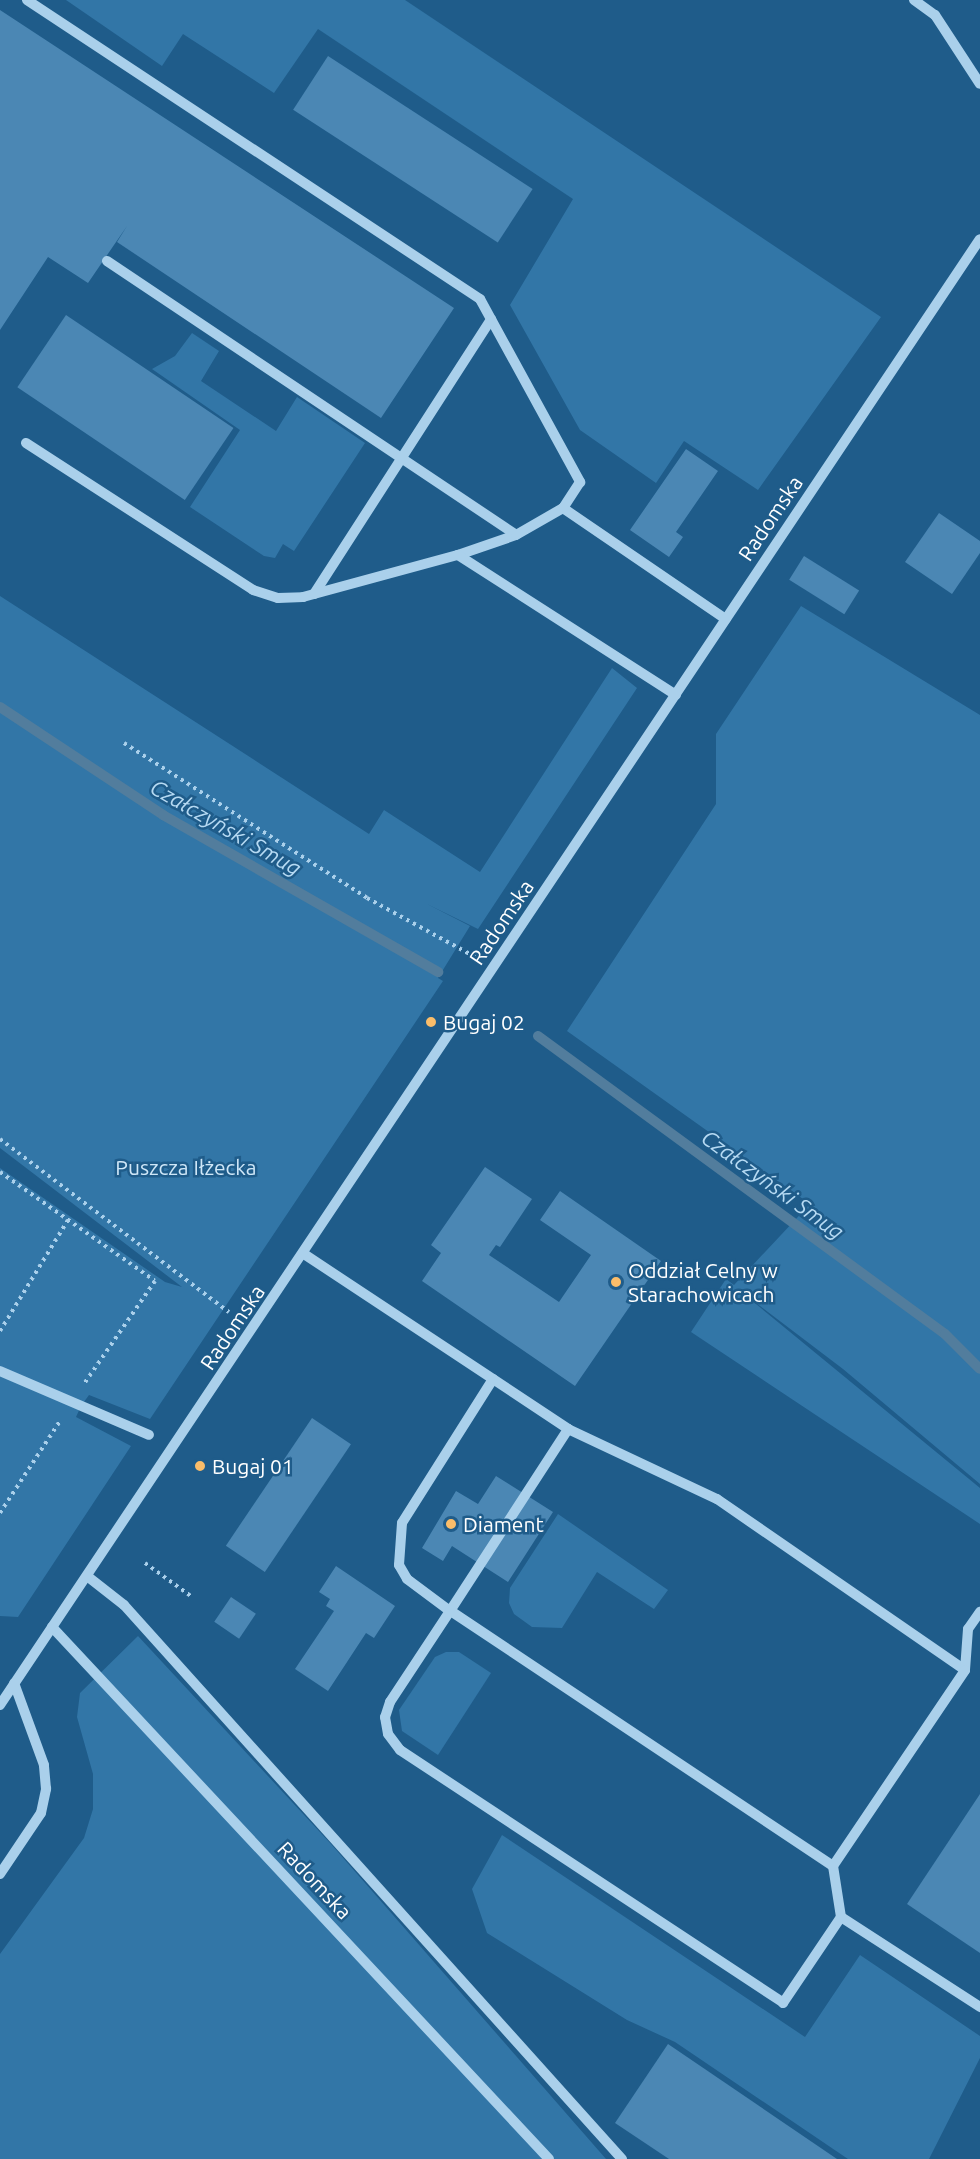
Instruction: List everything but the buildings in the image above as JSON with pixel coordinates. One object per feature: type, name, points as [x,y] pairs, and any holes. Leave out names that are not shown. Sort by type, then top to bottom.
[{"type":"street","points":[[26,444],[253,590],[278,598],[314,594],[458,555],[516,535],[563,508],[580,482],[480,299],[27,0]]},
{"type":"street","points":[[914,0],[935,15],[980,84]]},
{"type":"street","name":"Radomska","points":[[0,1705],[304,1254],[980,238]]},
{"type":"street","points":[[107,261],[516,535]]},
{"type":"street","points":[[314,594],[491,319]]},
{"type":"street","points":[[563,508],[726,619]]},
{"type":"street","points":[[458,555],[676,695]]},
{"type":"street","points":[[304,1254],[568,1429],[717,1499],[965,1670]]},
{"type":"street","points":[[0,1371],[149,1435]]},
{"type":"street","points":[[493,1379],[402,1523],[399,1564],[407,1579],[450,1611],[833,1866]]},
{"type":"street","points":[[568,1429],[390,1702],[385,1717],[388,1734],[400,1750],[783,2003],[841,1917],[833,1866],[965,1670],[968,1629],[980,1612]]},
{"type":"street","points":[[87,1576],[124,1605],[622,2159]]},
{"type":"street","name":"Radomska","points":[[52,1627],[549,2159]]},
{"type":"street","points":[[0,1874],[41,1813],[46,1789],[44,1765],[14,1683]]},
{"type":"street","points":[[841,1917],[980,2007]]},
{"type":"path","points":[[124,743],[367,898],[493,968]]},
{"type":"path","points":[[0,1139],[229,1312]]},
{"type":"path","points":[[0,1172],[155,1281],[0,1513]]},
{"type":"path","points":[[0,1331],[68,1221]]},
{"type":"path","points":[[145,1563],[191,1596]]},
{"type":"green space","points":[[66,0],[405,0],[881,317],[758,490],[684,441],[656,483],[580,430],[510,305],[573,199],[318,29],[274,93],[183,34],[162,66]]},
{"type":"green space","points":[[192,333],[219,351],[201,381],[276,431],[297,397],[365,443],[294,551],[283,544],[275,558],[264,556],[190,507],[240,430],[152,369],[175,356]]},
{"type":"green space","name":"Puszcza Iłżecka","points":[[0,596],[369,834],[384,810],[480,872],[612,668],[637,688],[478,929],[427,904],[470,926],[438,978],[443,981],[150,1419],[89,1395],[81,1406],[76,1417],[131,1446],[18,1617],[0,1616],[0,1168],[165,1282],[182,1287],[0,1148]]},
{"type":"green space","points":[[801,606],[980,715],[980,1484],[843,1369],[739,1290],[980,1488],[980,1524],[691,1332],[726,1279],[734,1285],[810,1204],[567,1031],[716,804],[716,734]]},
{"type":"green space","points":[[558,1514],[668,1590],[654,1609],[597,1572],[562,1628],[532,1627],[514,1614],[509,1603],[510,1588]]},
{"type":"green space","points":[[138,1636],[331,1844],[606,2159],[0,2159],[0,1954],[84,1838],[93,1809],[93,1774],[77,1717],[80,1693]]},
{"type":"green space","points":[[446,1652],[459,1652],[491,1673],[438,1755],[402,1731],[399,1710],[435,1657]]},
{"type":"green space","points":[[502,1835],[805,2037],[860,1955],[980,2036],[980,2058],[929,2159],[848,2159],[675,2042],[627,2020],[487,1933],[472,1889]]},
{"type":"waterway","name":"Czałczyński Smug","points":[[0,707],[163,815],[438,972]]},
{"type":"waterway","name":"Czałczyński Smug","points":[[538,1036],[945,1334],[980,1369]]},
{"type":"place","name":"Bugaj 02","points":[[431,1022]]},
{"type":"place","name":"Oddział Celny w Starachowicach","points":[[616,1282]]},
{"type":"place","name":"Bugaj 01","points":[[200,1466]]},
{"type":"place","name":"Diament","points":[[451,1524]]}]
